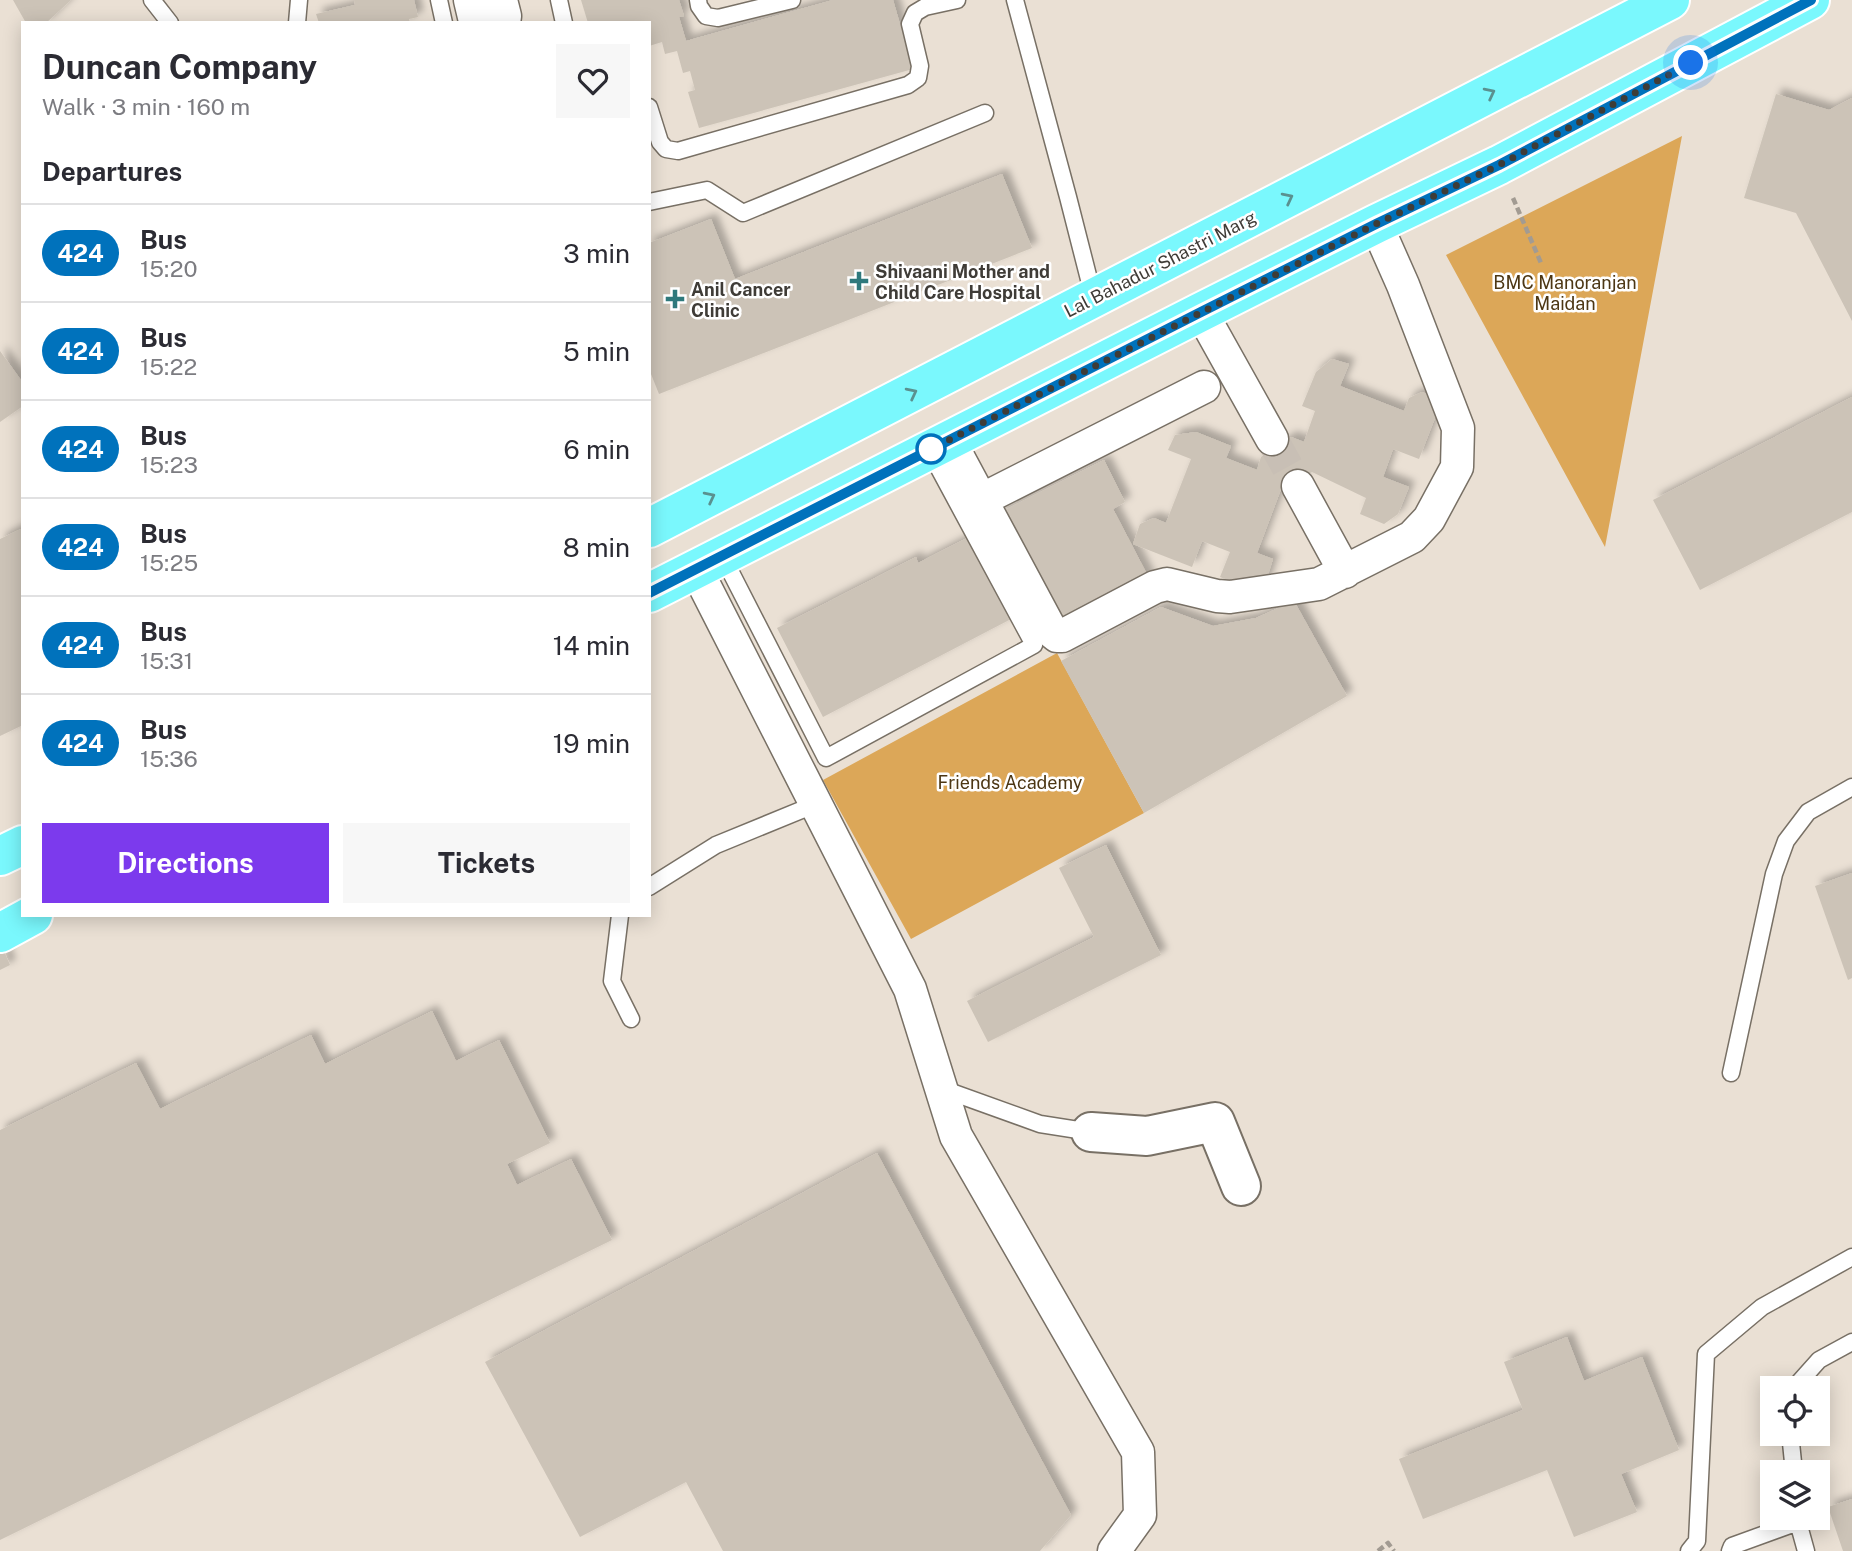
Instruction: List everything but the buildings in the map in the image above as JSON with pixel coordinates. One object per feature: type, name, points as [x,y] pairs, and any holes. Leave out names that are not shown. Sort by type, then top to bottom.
[{"type":"main road","points":[[651,592],[1201,312],[1499,165],[1811,0]]},
{"type":"main road","name":"Lal Bahadur Shastri Marg","points":[[651,527],[1094,299],[1646,6]]},
{"type":"main road","points":[[0,856],[21,846]]},
{"type":"main road","points":[[0,933],[29,917]]},
{"type":"street","points":[[470,0],[477,21]]},
{"type":"street","points":[[502,0],[504,21]]},
{"type":"street","points":[[939,445],[981,499],[1052,632],[1057,636],[1062,636],[1155,587],[1167,584],[1230,597],[1319,584],[1345,572],[1412,537],[1429,519],[1457,467],[1458,428],[1403,285],[1376,224]]},
{"type":"street","points":[[1201,312],[1272,439]]},
{"type":"street","points":[[981,499],[1204,387]]},
{"type":"street","points":[[1298,486],[1345,572]]},
{"type":"street","points":[[709,562],[816,804],[910,989],[956,1136],[1138,1452],[1140,1515],[1114,1551]]},
{"type":"street","points":[[1091,1132],[1147,1136],[1215,1122],[1241,1186]]},
{"type":"lane","points":[[152,0],[168,21]]},
{"type":"lane","points":[[298,21],[299,0]]},
{"type":"lane","points":[[439,0],[444,21]]},
{"type":"lane","points":[[559,0],[564,21]]},
{"type":"lane","points":[[698,0],[706,16],[718,18],[792,0]]},
{"type":"lane","points":[[651,113],[660,142],[666,149],[678,151],[908,85],[918,78],[920,66],[910,24],[915,13],[957,0]]},
{"type":"lane","points":[[1015,0],[1094,299]]},
{"type":"lane","points":[[651,202],[707,190],[743,213],[985,113]]},
{"type":"lane","points":[[709,562],[826,758],[1034,645],[939,445]]},
{"type":"lane","points":[[1731,1073],[1774,874],[1786,841],[1808,812],[1852,787]]},
{"type":"lane","points":[[651,886],[716,845],[816,804]]},
{"type":"lane","points":[[620,917],[612,981],[631,1019]]},
{"type":"lane","points":[[940,1088],[1040,1124],[1091,1132]]},
{"type":"lane","points":[[1689,1551],[1697,1541],[1706,1354],[1762,1307],[1852,1257]]},
{"type":"lane","points":[[1805,1376],[1819,1360],[1852,1342]]},
{"type":"lane","points":[[1730,1551],[1732,1546],[1773,1530]]},
{"type":"lane","points":[[1801,1530],[1806,1551]]},
{"type":"path","points":[[1499,165],[1541,263]]},
{"type":"path","points":[[1378,1551],[1388,1543],[1394,1551]]},
{"type":"green space","name":"BMC Manoranjan Maidan","points":[[1682,136],[1605,547],[1446,255]]},
{"type":"green space","name":"Friends Academy","points":[[1057,653],[1144,813],[911,939],[823,780]]},
{"type":"tunnel","points":[[1272,439],[1298,486]]},
{"type":"bus line","name":"424","points":[[651,592],[1201,312],[1499,165],[1811,0]]},
{"type":"place","name":"Shivaani Mother and Child Care Hospital","points":[[859,281]]},
{"type":"place","name":"Anil Cancer Clinic","points":[[675,299]]},
{"type":"route","points":[[931,449],[929,450],[1376,224],[1499,165],[1691,63]]}]
